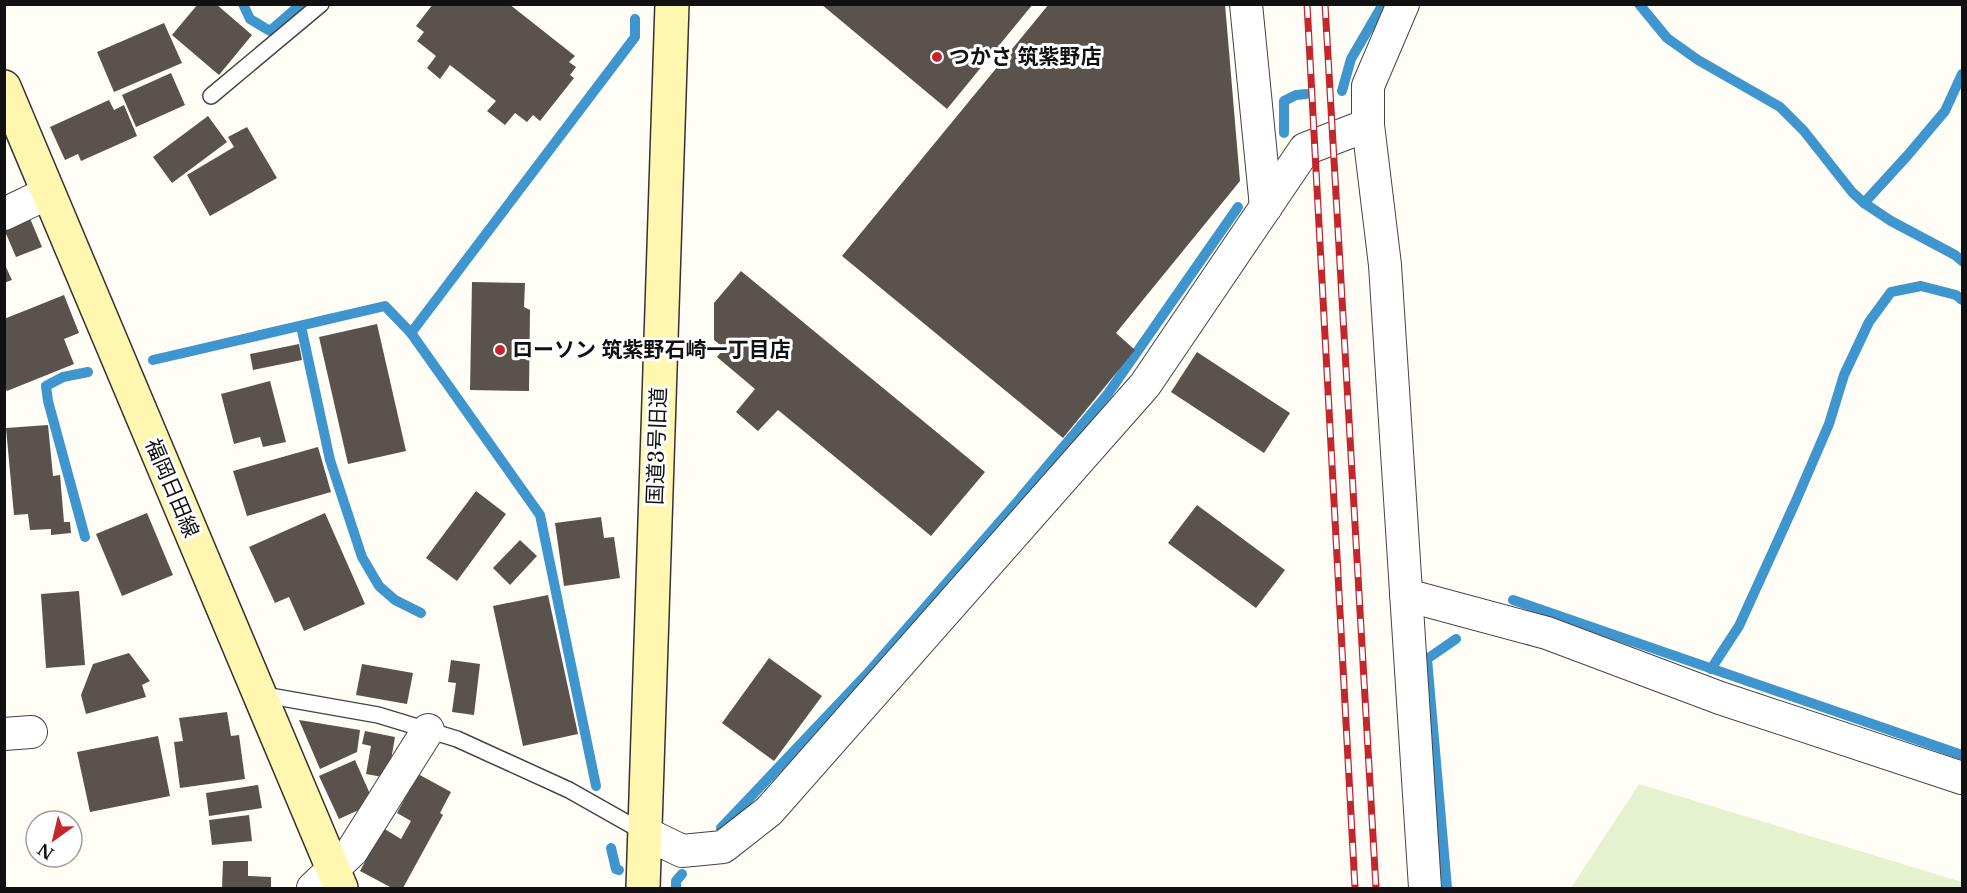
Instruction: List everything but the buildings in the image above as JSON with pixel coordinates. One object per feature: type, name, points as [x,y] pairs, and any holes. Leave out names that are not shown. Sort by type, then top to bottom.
[{"type":"street","points":[[1246,4],[1266,207]]},
{"type":"street","points":[[1403,4],[1368,86],[1368,125],[1385,265],[1425,888]]},
{"type":"street","name":"国道3号旧道","points":[[643,888],[666,6]]},
{"type":"street","name":"福岡日田線","points":[[4,87],[259,694],[329,882]]},
{"type":"street","points":[[645,833],[682,851],[723,847],[769,811],[1145,386],[1305,149],[1368,125]]},
{"type":"street","points":[[4,214],[48,193]]},
{"type":"street","points":[[1406,596],[1546,633],[1720,698],[1962,778]]},
{"type":"street","points":[[329,882],[352,851],[428,730]]},
{"type":"lane","points":[[211,96],[321,4]]},
{"type":"lane","points":[[259,694],[378,715],[457,739],[569,790],[645,833]]},
{"type":"green space","points":[[1639,784],[1962,882],[1962,888],[1571,888]]},
{"type":"waterway","points":[[243,4],[250,19],[270,31],[301,4]]},
{"type":"waterway","points":[[1342,91],[1351,59],[1383,4]]},
{"type":"waterway","points":[[1639,4],[1667,38],[1698,60],[1780,107],[1804,131],[1852,192],[1864,203],[1962,261]]},
{"type":"waterway","points":[[411,333],[635,37],[635,19]]},
{"type":"waterway","points":[[1864,203],[1945,111],[1962,74]]},
{"type":"waterway","points":[[1284,133],[1284,101],[1296,95],[1306,94]]},
{"type":"waterway","points":[[721,828],[867,674],[1107,395],[1238,207]]},
{"type":"waterway","points":[[1711,669],[1739,626],[1829,424],[1844,375],[1869,322],[1891,292],[1921,286],[1956,295],[1962,300]]},
{"type":"waterway","points":[[153,360],[385,306],[411,333],[540,515],[596,786]]},
{"type":"waterway","points":[[301,326],[330,460],[362,557],[379,586],[395,600],[421,613]]},
{"type":"waterway","points":[[85,537],[48,401],[46,386],[63,377],[88,372]]},
{"type":"waterway","points":[[1513,600],[1962,755]]},
{"type":"waterway","points":[[1447,888],[1427,659],[1456,639]]},
{"type":"waterway","points":[[611,848],[616,869],[619,870]]},
{"type":"waterway","points":[[676,888],[676,881],[682,874]]},
{"type":"railway","points":[[1307,4],[1355,888]]},
{"type":"railway","points":[[1325,4],[1376,888]]},
{"type":"place","name":"つかさ 筑紫野店","points":[[937,57]]},
{"type":"place","name":"ローソン 筑紫野石崎一丁目店","points":[[500,350]]}]
